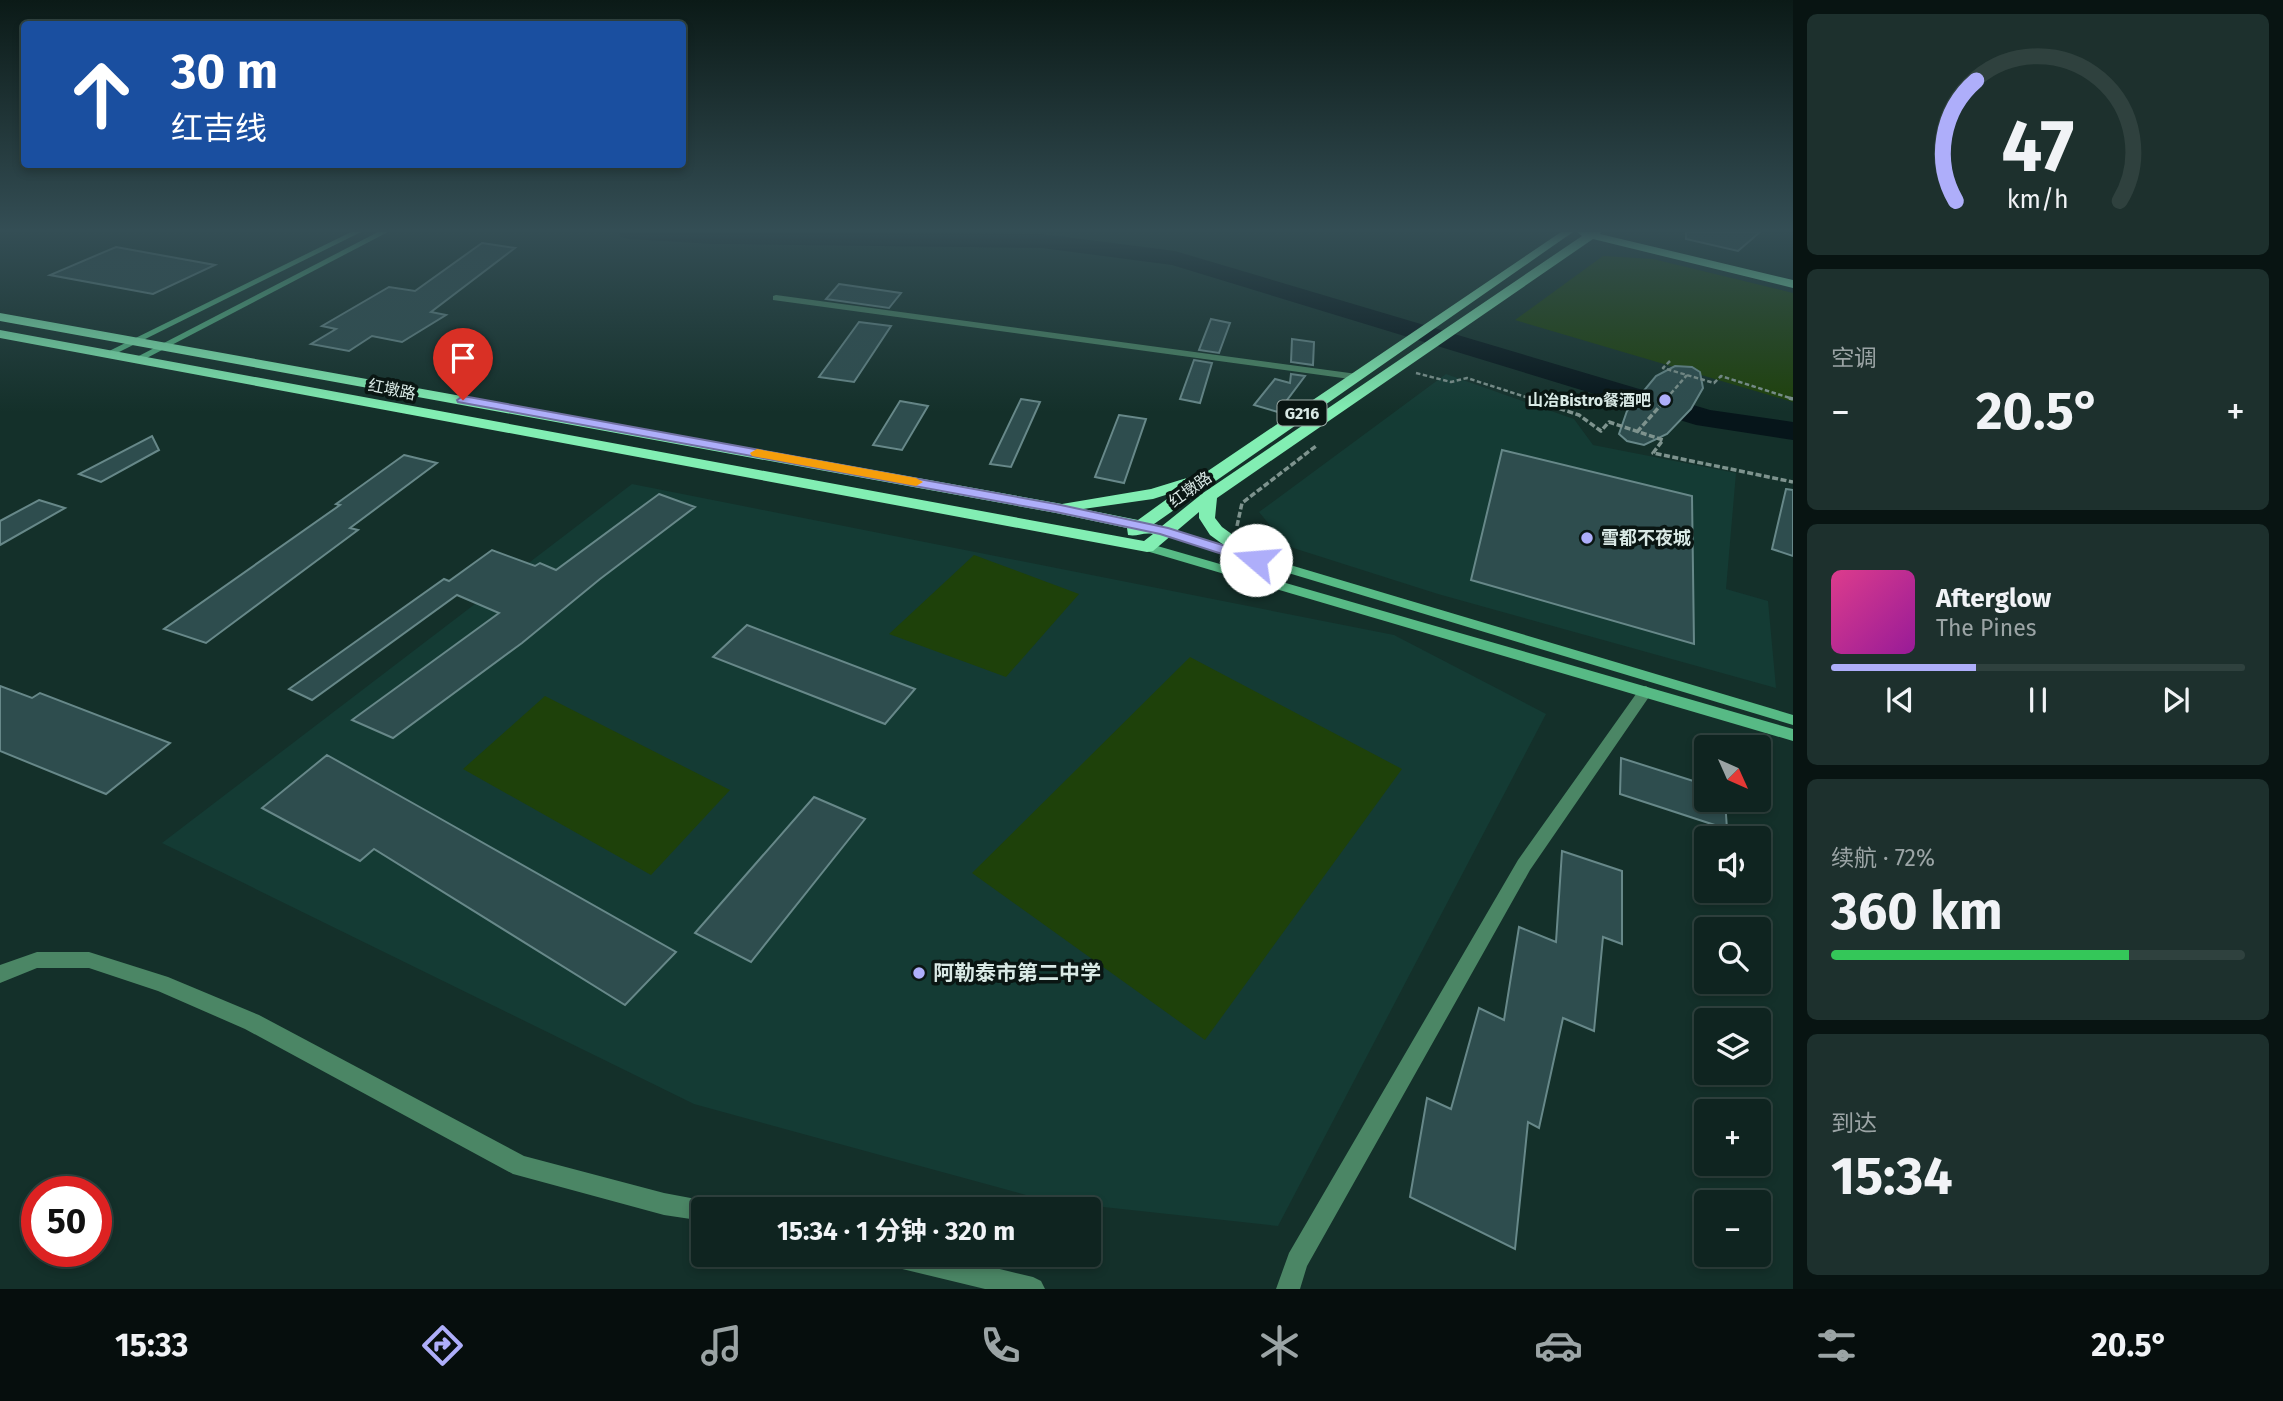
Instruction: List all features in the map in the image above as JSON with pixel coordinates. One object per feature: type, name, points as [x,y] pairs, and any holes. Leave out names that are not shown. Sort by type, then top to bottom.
[{"type":"highway","name":"红墩路","points":[[1205,477],[1399,350],[1481,292]]},
{"type":"highway","name":"红墩路","points":[[0,334],[1147,547],[1163,531],[1209,496],[1508,292]]},
{"type":"highway","name":"红墩路","points":[[0,317],[1056,508],[1163,531]]},
{"type":"highway","points":[[1056,508],[1153,494],[1205,477]]},
{"type":"highway","points":[[1119,542],[1205,477]]},
{"type":"highway","points":[[1209,496],[1207,518],[1216,531],[1256,560]]},
{"type":"main road","points":[[108,354],[234,292]]},
{"type":"main road","points":[[138,359],[268,292]]},
{"type":"main road","points":[[1163,531],[1793,720]]},
{"type":"main road","points":[[1147,547],[1793,735]]},
{"type":"street","points":[[776,298],[1357,377]]},
{"type":"street","points":[[1288,1289],[1297,1261],[1524,865],[1646,691]]},
{"type":"street","points":[[0,974],[37,960],[89,960],[161,983],[252,1022],[521,1166],[664,1204],[691,1208]]},
{"type":"street","points":[[943,1267],[1033,1289]]},
{"type":"path","points":[[1670,361],[1663,368],[1714,383],[1721,376],[1793,399]]},
{"type":"path","points":[[1406,380],[1417,372],[1451,382],[1467,378],[1579,415],[1601,431],[1609,422],[1663,440],[1653,453],[1793,482]]},
{"type":"path","points":[[1637,432],[1687,375]]},
{"type":"path","points":[[1236,529],[1242,503],[1317,444]]},
{"type":"shaded area","points":[[1446,374],[1574,419],[1593,445],[1736,473],[1726,589],[1768,601],[1776,688],[1438,594],[1287,546],[1259,512]]},
{"type":"shaded area","name":"阿勒泰市第二中学","points":[[632,484],[1394,635],[1546,714],[1278,1226],[1101,1207],[1101,1197],[1033,1197],[694,1104],[162,843]]},
{"type":"green space","points":[[1553,292],[1793,293],[1793,402],[1515,320]]},
{"type":"green space","points":[[974,555],[1079,594],[1006,677],[889,634]]},
{"type":"green space","points":[[1190,657],[1402,769],[1205,1040],[972,873]]},
{"type":"green space","points":[[545,696],[730,790],[651,875],[463,769]]},
{"type":"building","points":[[380,292],[457,292],[431,312],[446,315],[402,342],[372,336],[349,351],[311,344],[336,329],[322,326]]},
{"type":"building","points":[[832,292],[901,293],[889,308],[826,299]]},
{"type":"building","points":[[1211,319],[1230,323],[1219,353],[1199,350]]},
{"type":"building","points":[[859,322],[891,326],[854,382],[819,377]]},
{"type":"building","points":[[1292,339],[1314,342],[1313,365],[1291,362]]},
{"type":"building","points":[[1194,360],[1212,363],[1200,403],[1180,399]]},
{"type":"building","name":"山冶Bistro餐酒吧","points":[[1675,366],[1692,367],[1700,372],[1703,388],[1691,409],[1667,434],[1644,445],[1627,441],[1619,434],[1627,411],[1656,376]]},
{"type":"building","points":[[1291,374],[1305,376],[1278,412],[1254,405],[1275,379],[1290,383]]},
{"type":"building","points":[[1021,399],[1040,402],[1011,467],[990,464]]},
{"type":"building","points":[[900,401],[928,406],[902,450],[873,445]]},
{"type":"building","points":[[1119,415],[1146,419],[1124,483],[1095,477]]},
{"type":"building","points":[[152,436],[159,450],[101,482],[79,474]]},
{"type":"building","name":"雪都不夜城","points":[[1502,450],[1692,496],[1694,644],[1471,580]]},
{"type":"building","points":[[404,455],[437,463],[350,528],[358,530],[206,643],[164,629],[340,505],[336,504]]},
{"type":"building","points":[[1786,489],[1793,490],[1793,556],[1772,549]]},
{"type":"building","points":[[659,494],[695,507],[600,579],[522,643],[393,738],[352,720],[499,613],[457,595],[312,700],[289,689],[444,579],[449,581],[492,550],[535,566],[540,563],[556,570]]},
{"type":"building","points":[[39,500],[65,508],[0,545],[0,521]]},
{"type":"building","points":[[747,625],[915,689],[885,724],[713,657]]},
{"type":"building","points":[[0,686],[32,698],[40,693],[170,743],[106,794],[0,751]]},
{"type":"building","points":[[327,755],[676,952],[625,1005],[374,849],[360,861],[262,808]]},
{"type":"building","points":[[1621,758],[1694,781],[1694,812],[1726,812],[1727,826],[1718,826],[1620,794]]},
{"type":"building","points":[[814,797],[865,819],[751,962],[695,933]]},
{"type":"building","points":[[1562,851],[1622,871],[1622,944],[1603,937],[1594,1031],[1563,1018],[1539,1128],[1528,1122],[1515,1249],[1410,1197],[1427,1098],[1451,1109],[1479,1008],[1504,1020],[1519,927],[1556,942]]},
{"type":"waterway","points":[[1288,292],[1707,419],[1793,431]]},
{"type":"slow traffic","points":[[757,453],[916,482]]},
{"type":"place","name":"山冶Bistro餐酒吧","points":[[1665,400]]},
{"type":"place","name":"雪都不夜城","points":[[1587,538]]},
{"type":"place","name":"阿勒泰市第二中学","points":[[919,973]]},
{"type":"route","points":[[463,400],[1056,508],[1163,531],[1256,560]]}]
